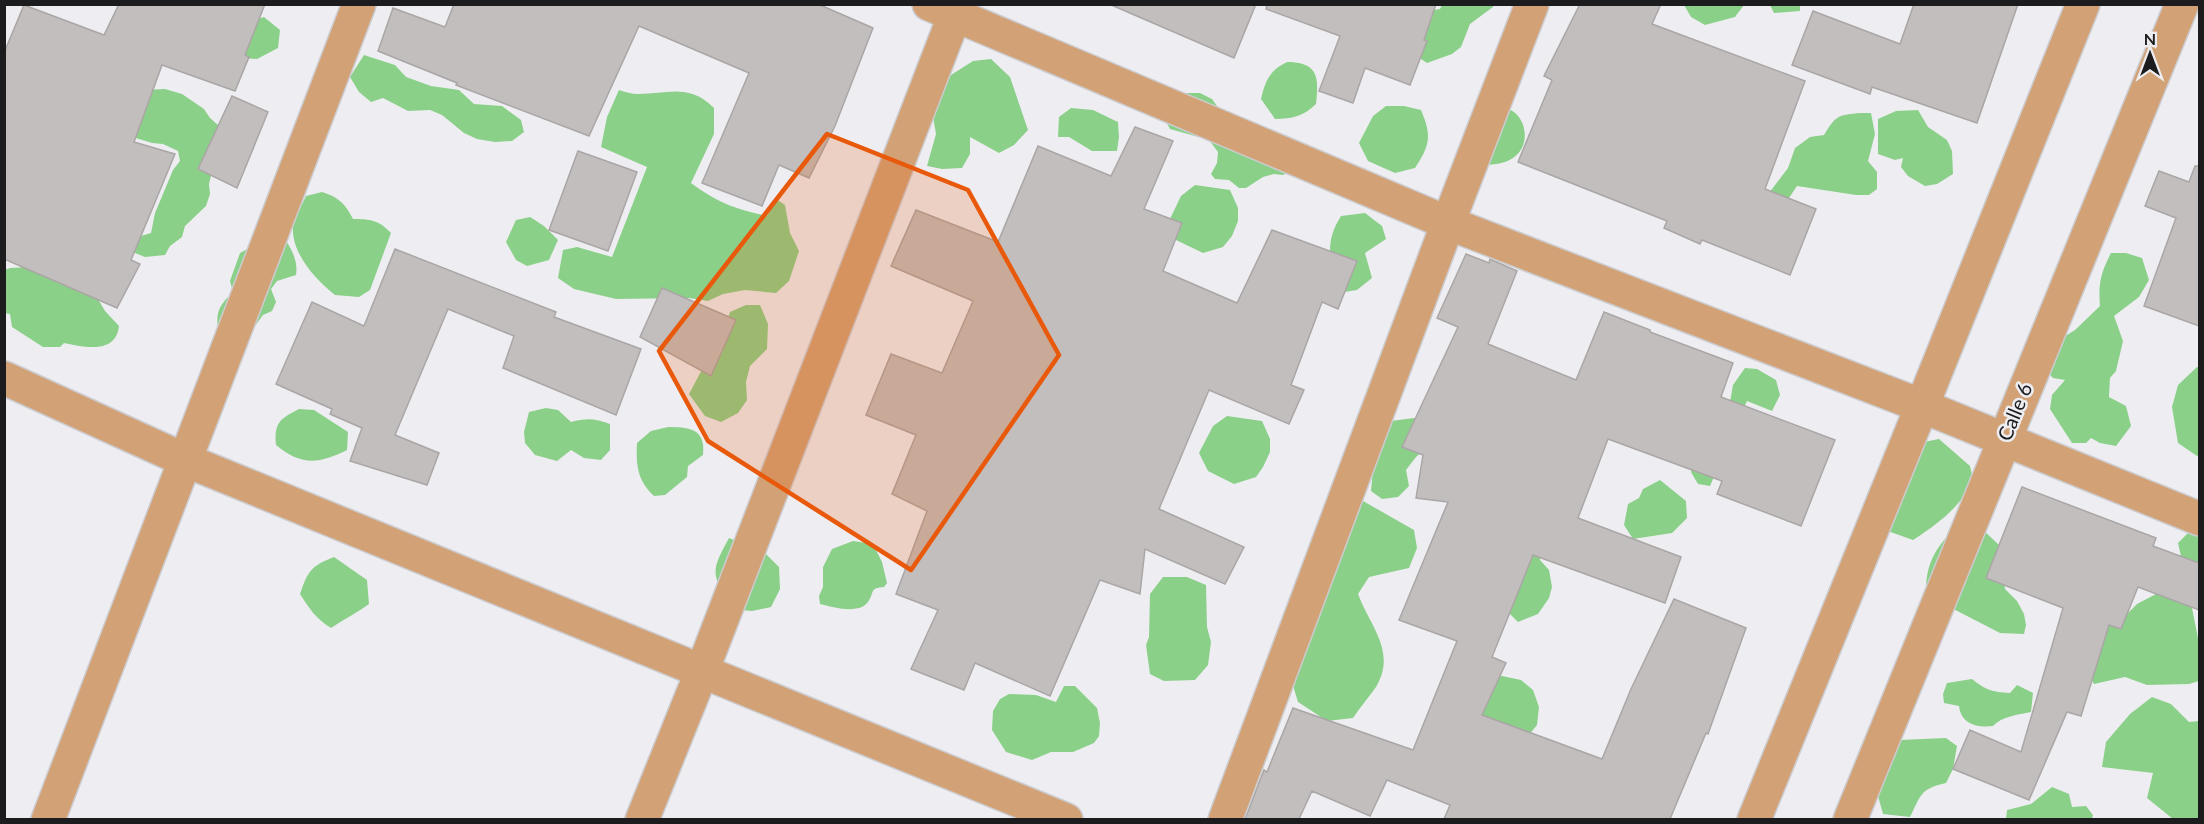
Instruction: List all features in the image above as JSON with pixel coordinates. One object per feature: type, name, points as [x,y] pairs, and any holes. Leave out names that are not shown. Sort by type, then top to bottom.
[{"type":"street","points":[[48,819],[359,4]]},
{"type":"street","points":[[1225,819],[1532,4]]},
{"type":"street","points":[[1754,819],[2083,4]]},
{"type":"street","name":"Calle 6","points":[[1850,819],[2182,4]]},
{"type":"street","points":[[642,819],[702,671],[948,8],[1448,223],[1922,406],[2199,519]]},
{"type":"street","points":[[4,378],[185,460],[1066,819]]},
{"type":"highlighted area","points":[[827,134],[968,190],[1059,355],[911,570],[708,441],[659,351]]},
{"type":"green space","points":[[1442,5],[1494,5],[1470,24],[1461,47],[1452,54],[1427,63],[1415,55],[1427,11],[1440,9]]},
{"type":"green space","points":[[1684,5],[1744,5],[1735,17],[1705,25],[1691,17]]},
{"type":"green space","points":[[1770,5],[1800,5],[1800,11],[1774,13]]},
{"type":"green space","points":[[264,17],[280,30],[278,48],[257,59],[241,58],[254,20]]},
{"type":"green space","points":[[364,55],[395,65],[406,77],[431,86],[459,90],[474,104],[502,106],[521,120],[524,132],[512,141],[495,142],[477,139],[464,133],[442,115],[430,110],[408,111],[383,98],[371,102],[359,92],[350,77]]},
{"type":"green space","points":[[991,59],[1010,77],[1028,130],[1014,145],[999,153],[970,137],[970,154],[962,168],[942,169],[927,166],[936,134],[933,117],[937,97],[951,75],[973,61]]},
{"type":"green space","points":[[1287,62],[1311,68],[1317,86],[1316,104],[1297,116],[1275,119],[1261,99],[1269,77]]},
{"type":"green space","points":[[165,89],[182,94],[204,109],[218,125],[221,137],[206,206],[185,226],[182,237],[170,246],[165,255],[145,257],[135,253],[133,247],[141,236],[151,233],[155,213],[173,170],[180,161],[178,151],[163,144],[123,134],[144,90]]},
{"type":"green space","points":[[619,90],[638,94],[687,93],[705,100],[714,108],[714,134],[691,183],[710,196],[728,204],[767,216],[776,199],[785,205],[790,233],[799,251],[789,281],[776,293],[745,290],[723,294],[708,301],[689,298],[616,299],[574,289],[558,278],[563,250],[577,247],[612,257],[647,167],[601,147],[607,117]]},
{"type":"green space","points":[[1178,93],[1200,93],[1212,99],[1227,120],[1289,172],[1283,175],[1274,174],[1263,177],[1246,188],[1239,188],[1229,180],[1215,179],[1211,174],[1217,163],[1218,152],[1209,140],[1170,129],[1163,116]]},
{"type":"green space","points":[[1386,106],[1404,106],[1421,110],[1427,127],[1428,140],[1424,153],[1415,168],[1395,173],[1368,161],[1359,143],[1373,116]]},
{"type":"green space","points":[[1071,108],[1093,110],[1118,122],[1117,151],[1092,151],[1069,137],[1058,137],[1059,117]]},
{"type":"green space","points":[[1506,108],[1513,111],[1522,123],[1525,138],[1523,146],[1519,153],[1510,160],[1498,164],[1481,165]]},
{"type":"green space","points":[[1918,110],[1928,127],[1947,140],[1952,151],[1953,174],[1937,184],[1925,186],[1908,176],[1901,167],[1903,158],[1895,160],[1878,154],[1878,119],[1896,111]]},
{"type":"green space","points":[[1871,113],[1875,134],[1868,161],[1877,172],[1877,189],[1869,195],[1856,195],[1797,186],[1787,201],[1769,193],[1788,168],[1795,148],[1810,137],[1824,135],[1838,117]]},
{"type":"green space","points":[[1195,185],[1230,190],[1238,208],[1238,221],[1232,236],[1223,247],[1203,253],[1176,240],[1168,223],[1181,196]]},
{"type":"green space","points":[[322,192],[340,201],[353,219],[374,221],[391,233],[370,290],[359,297],[335,295],[312,273],[296,246],[293,226],[298,211],[306,196]]},
{"type":"green space","points":[[1365,213],[1382,226],[1386,239],[1365,253],[1372,278],[1357,290],[1338,293],[1330,254],[1335,226],[1341,216]]},
{"type":"green space","points":[[530,217],[544,226],[558,240],[549,260],[527,266],[516,260],[506,242],[516,220]]},
{"type":"green space","points":[[277,228],[294,256],[296,275],[277,281],[271,289],[276,302],[272,311],[263,315],[252,330],[218,332],[218,314],[221,306],[233,292],[230,281],[240,253]]},
{"type":"green space","points":[[2111,253],[2126,253],[2142,258],[2149,280],[2139,297],[2114,316],[2123,341],[2116,371],[2110,378],[2109,397],[2126,406],[2131,426],[2116,446],[2100,443],[2091,438],[2086,443],[2072,443],[2050,409],[2052,395],[2065,380],[2053,378],[2036,360],[2054,343],[2075,330],[2100,306],[2101,278]]},
{"type":"green space","points":[[28,267],[98,299],[105,311],[119,326],[117,335],[112,341],[98,347],[64,343],[60,347],[43,347],[12,327],[10,314],[5,313],[4,270]]},
{"type":"green space","points":[[746,305],[760,305],[768,324],[767,349],[750,366],[746,382],[747,400],[738,413],[721,422],[705,416],[689,394],[705,364],[723,352],[723,332],[730,312]]},
{"type":"green space","points":[[2197,367],[2200,368],[2200,455],[2197,456],[2178,443],[2172,407],[2178,385]]},
{"type":"green space","points":[[1745,368],[1757,369],[1776,380],[1780,395],[1772,411],[1747,401],[1710,486],[1698,484],[1691,472],[1695,459],[1730,402],[1733,385]]},
{"type":"green space","points":[[546,408],[558,410],[571,422],[590,419],[610,424],[610,450],[601,460],[584,458],[571,450],[557,461],[535,455],[525,443],[524,432],[529,412]]},
{"type":"green space","points":[[299,409],[314,410],[348,432],[347,450],[328,458],[310,461],[294,457],[276,445],[277,426],[283,419]]},
{"type":"green space","points":[[1227,416],[1262,421],[1270,439],[1270,452],[1256,477],[1234,484],[1208,471],[1199,453],[1213,426]]},
{"type":"green space","points":[[1414,418],[1430,426],[1431,444],[1416,457],[1406,470],[1409,486],[1398,497],[1382,499],[1371,491],[1374,457],[1391,421]]},
{"type":"green space","points":[[668,427],[695,431],[702,440],[703,455],[688,466],[687,477],[665,495],[654,496],[644,484],[639,472],[637,443],[651,431]]},
{"type":"green space","points":[[1939,439],[1970,466],[1974,483],[1947,515],[1913,540],[1882,529],[1903,446]]},
{"type":"green space","points":[[1660,480],[1686,501],[1687,518],[1672,533],[1633,539],[1624,525],[1628,504],[1639,498],[1643,489]]},
{"type":"green space","points":[[1363,501],[1414,530],[1417,548],[1409,568],[1369,577],[1358,594],[1383,651],[1382,674],[1376,687],[1353,718],[1327,721],[1298,702],[1291,679],[1349,508]]},
{"type":"green space","points":[[1958,526],[1982,529],[1999,545],[2005,589],[2017,601],[2024,614],[2026,625],[2024,634],[2000,633],[1934,599],[1926,591],[1928,571],[1934,555],[1944,540]]},
{"type":"green space","points":[[2199,531],[2199,581],[2183,565],[2178,543],[2189,532]]},
{"type":"green space","points":[[1446,537],[1542,543],[1540,560],[1549,570],[1552,587],[1549,598],[1538,614],[1518,622]]},
{"type":"green space","points":[[729,538],[764,552],[779,567],[780,589],[771,607],[752,611],[730,609],[716,574],[718,559]]},
{"type":"green space","points":[[853,541],[873,544],[882,562],[887,583],[884,587],[874,590],[868,602],[858,608],[845,609],[820,604],[823,567],[832,549]]},
{"type":"green space","points":[[334,557],[367,580],[369,604],[331,628],[317,617],[300,594],[311,570]]},
{"type":"green space","points":[[1163,577],[1187,577],[1206,585],[1207,627],[1211,642],[1208,665],[1195,680],[1164,681],[1150,674],[1146,645],[1149,637],[1150,594]]},
{"type":"green space","points":[[2156,594],[2178,597],[2192,608],[2199,643],[2199,681],[2189,684],[2147,685],[2125,677],[2094,684],[2081,662],[2081,632],[2123,618],[2137,604]]},
{"type":"green space","points":[[1502,676],[1521,680],[1533,690],[1539,707],[1537,725],[1528,736],[1473,715],[1485,680]]},
{"type":"green space","points":[[1972,679],[1994,691],[2010,693],[2017,685],[2033,693],[2031,712],[2006,718],[1993,726],[1971,724],[1963,717],[1959,706],[1944,703],[1943,694],[1947,683]]},
{"type":"green space","points":[[1064,686],[1075,686],[1097,708],[1100,723],[1099,736],[1094,743],[1073,752],[1051,752],[1032,760],[1006,752],[992,730],[993,711],[1000,699],[1009,694],[1036,695],[1056,702]]},
{"type":"green space","points":[[2152,697],[2171,704],[2189,722],[2199,721],[2199,819],[2173,819],[2147,798],[2153,773],[2102,767],[2106,742],[2130,714]]},
{"type":"green space","points":[[1946,738],[1957,746],[1953,769],[1946,783],[1937,785],[1922,794],[1910,817],[1883,814],[1873,778],[1899,740]]},
{"type":"green space","points":[[2052,787],[2069,794],[2072,807],[2086,806],[2093,815],[2092,819],[2006,819],[2007,810],[2031,804]]},
{"type":"building","points":[[119,4],[265,4],[245,55],[249,57],[235,91],[162,65],[134,142],[175,154],[131,260],[140,264],[117,308],[4,259],[4,53],[24,5],[104,35]]},
{"type":"building","points":[[454,4],[818,4],[873,28],[835,126],[809,178],[779,165],[762,206],[702,183],[749,73],[639,26],[589,136],[456,85],[457,83],[378,51],[393,8],[445,27]]},
{"type":"building","points":[[1109,4],[1256,4],[1234,58]]},
{"type":"building","points":[[1267,4],[1436,4],[1424,40],[1427,41],[1410,85],[1365,68],[1353,103],[1319,91],[1340,36],[1266,9]]},
{"type":"building","points":[[1580,4],[1661,4],[1652,24],[1805,81],[1765,189],[1816,209],[1790,275],[1702,240],[1700,244],[1664,228],[1667,221],[1518,162],[1552,80],[1544,76]]},
{"type":"building","points":[[1914,4],[2018,4],[1977,123],[1872,87],[1870,94],[1792,65],[1813,11],[1900,44]]},
{"type":"building","points":[[232,96],[268,112],[237,188],[198,169]]},
{"type":"building","points":[[1135,127],[1173,141],[1144,209],[1182,223],[1163,271],[1237,303],[1272,230],[1357,261],[1338,309],[1322,302],[1291,385],[1304,390],[1289,424],[1209,390],[1159,509],[1244,547],[1225,584],[1145,549],[1140,594],[1100,580],[1050,696],[975,663],[964,690],[911,669],[938,610],[896,594],[927,511],[892,494],[916,435],[866,415],[891,354],[942,373],[973,301],[891,266],[916,210],[998,242],[1038,146],[1111,176]]},
{"type":"building","points":[[578,151],[637,172],[608,251],[549,230]]},
{"type":"building","points":[[2195,166],[2199,166],[2199,326],[2144,306],[2176,218],[2145,206],[2159,171],[2189,182]]},
{"type":"building","points":[[395,249],[556,312],[554,317],[641,349],[616,415],[503,368],[514,336],[448,309],[395,435],[439,453],[427,485],[350,461],[362,428],[330,414],[332,409],[276,384],[312,302],[364,326]]},
{"type":"building","points":[[1466,254],[1489,263],[1490,259],[1517,271],[1488,344],[1576,380],[1604,312],[1733,363],[1721,397],[1835,440],[1801,526],[1717,494],[1722,481],[1608,439],[1578,518],[1681,557],[1665,603],[1533,555],[1492,657],[1506,663],[1482,715],[1602,759],[1631,689],[1674,599],[1746,628],[1708,734],[1706,733],[1670,819],[1444,819],[1450,805],[1387,780],[1370,816],[1312,791],[1299,819],[1245,819],[1264,770],[1267,772],[1293,708],[1413,750],[1457,641],[1399,620],[1448,502],[1416,498],[1423,455],[1402,447],[1458,327],[1437,318]]},
{"type":"building","points":[[662,288],[736,320],[711,376],[640,337]]},
{"type":"building","points":[[2022,487],[2156,538],[2153,546],[2199,563],[2199,610],[2138,587],[2121,629],[2109,625],[2081,716],[2067,712],[2029,800],[1953,769],[1970,730],[2021,752],[2063,608],[1986,578]]}]
